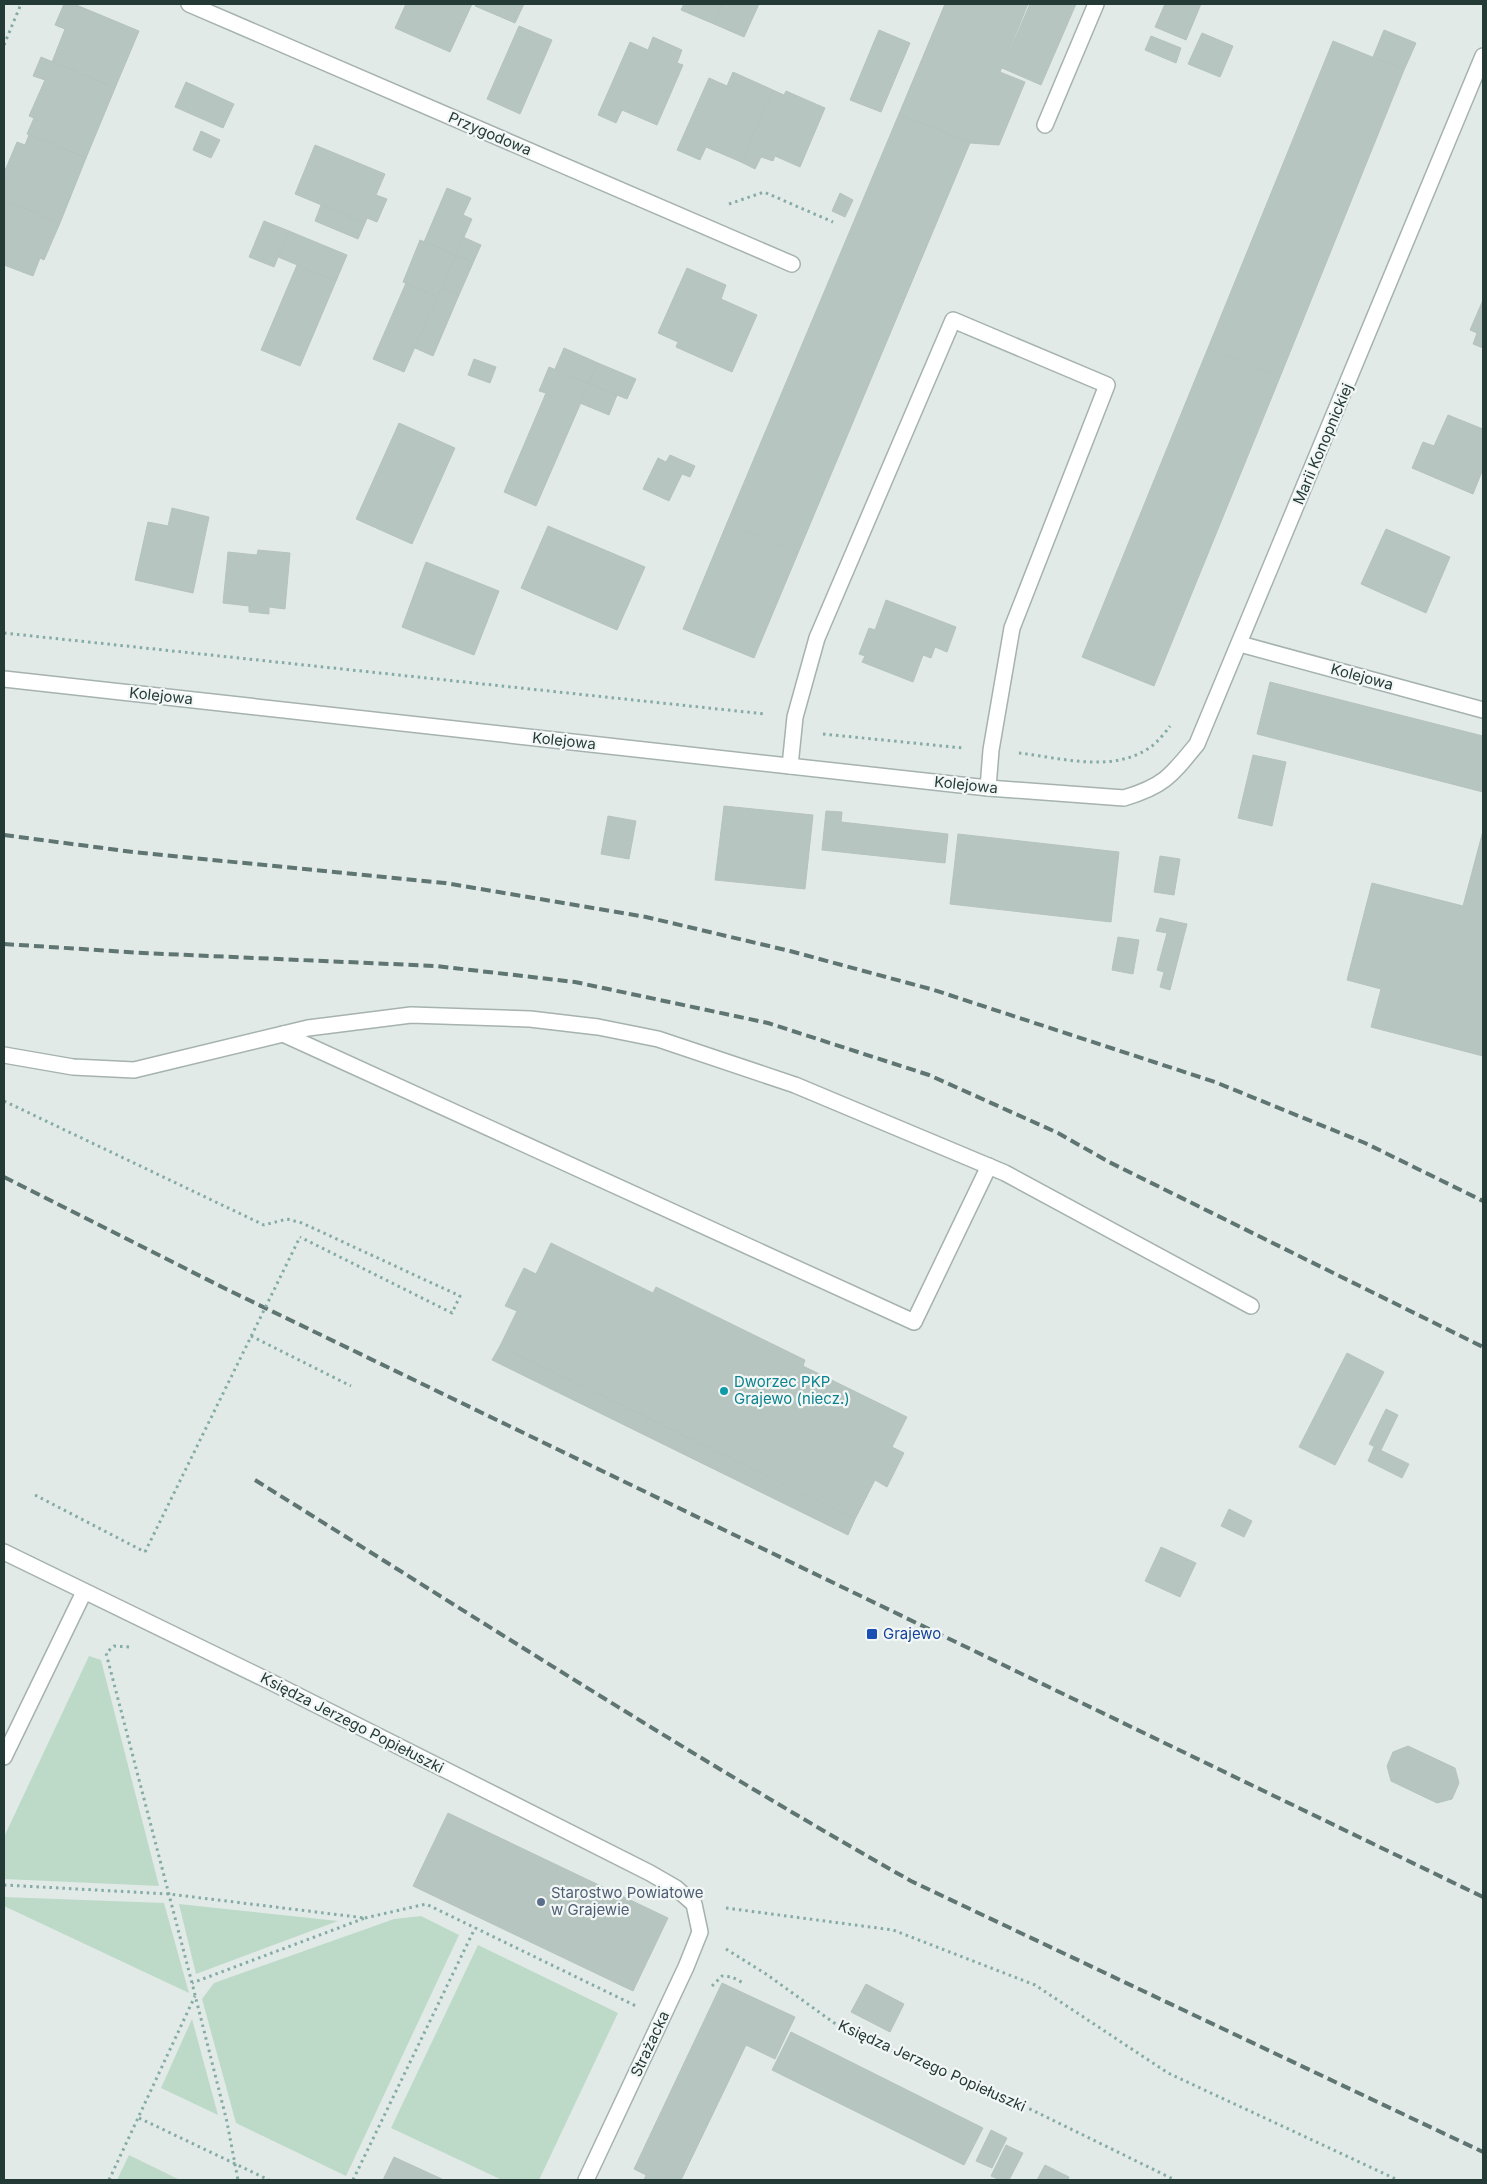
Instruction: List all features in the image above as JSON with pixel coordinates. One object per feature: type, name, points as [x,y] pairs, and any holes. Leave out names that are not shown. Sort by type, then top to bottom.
[{"type":"street","name":"Przygodowa","points":[[189,4],[792,264]]},
{"type":"street","points":[[1045,125],[1096,4]]},
{"type":"street","name":"Marii Konopnickiej","points":[[1124,798],[1163,782],[1197,744],[1483,56]]},
{"type":"street","points":[[790,766],[795,724],[817,638],[953,320],[1107,385],[1012,628],[991,750],[988,788]]},
{"type":"street","name":"Kolejowa","points":[[1240,644],[1483,710]]},
{"type":"street","name":"Kolejowa","points":[[4,679],[988,788],[1124,798]]},
{"type":"street","points":[[4,1056],[73,1067],[134,1070],[308,1028],[412,1015],[530,1019],[598,1027],[658,1039],[795,1085],[1005,1173],[1251,1306]]},
{"type":"street","points":[[283,1034],[914,1322],[989,1166]]},
{"type":"street","name":"Księdza Jerzego Popiełuszki","points":[[4,1552],[278,1685],[642,1868],[676,1888],[694,1904]]},
{"type":"street","points":[[4,1757],[84,1592]]},
{"type":"street","points":[[694,1904],[700,1932]]},
{"type":"street","name":"Strażacka","points":[[586,2180],[686,1967],[700,1932]]},
{"type":"path","points":[[4,45],[21,4]]},
{"type":"path","points":[[4,633],[795,724],[1097,763],[1113,762],[1131,757],[1152,746],[1174,720]]},
{"type":"path","points":[[4,1101],[264,1225],[287,1219],[302,1223],[460,1296],[452,1313],[300,1237],[145,1552],[36,1495]]},
{"type":"path","points":[[251,1336],[351,1386]]},
{"type":"path","points":[[136,1649],[114,1646],[106,1653],[227,2122],[238,2180]]},
{"type":"path","points":[[4,1885],[169,1894],[365,1918]]},
{"type":"path","points":[[192,1983],[365,1918],[426,1904],[637,2006]]},
{"type":"path","points":[[694,1904],[893,1930],[1035,1984],[1168,2073],[1398,2180]]},
{"type":"path","points":[[353,2180],[475,1928]]},
{"type":"path","name":"Księdza Jerzego Popiełuszki","points":[[700,1932],[766,1974],[838,2025],[881,2046],[985,2087],[1175,2180]]},
{"type":"path","points":[[109,2180],[195,1996]]},
{"type":"path","points":[[633,2015],[641,1998]]},
{"type":"path","points":[[139,2118],[269,2180]]},
{"type":"green space","points":[[89,1656],[101,1660],[159,1886],[4,1879],[4,1837]]},
{"type":"green space","points":[[4,1897],[164,1903],[189,1993],[4,1906]]},
{"type":"green space","points":[[179,1904],[338,1921],[196,1974]]},
{"type":"green space","points":[[421,1916],[459,1935],[346,2176],[236,2123],[202,1999],[214,1983],[394,1919]]},
{"type":"green space","points":[[478,1945],[618,2013],[539,2180],[502,2180],[391,2128]]},
{"type":"green space","points":[[192,2019],[218,2115],[161,2088]]},
{"type":"green space","points":[[129,2155],[180,2180],[117,2180]]},
{"type":"building","points":[[64,4],[74,4],[139,31],[115,88],[52,62],[65,29],[55,25]]},
{"type":"building","points":[[406,4],[472,4],[450,52],[395,28]]},
{"type":"building","points":[[476,4],[524,4],[515,23],[475,6]]},
{"type":"building","points":[[684,4],[722,4],[714,24],[681,10]]},
{"type":"building","points":[[722,4],[759,4],[744,37],[714,24]]},
{"type":"building","points":[[945,4],[1028,4],[1000,72],[1025,82],[999,145],[970,143],[899,114]]},
{"type":"building","points":[[1030,4],[1076,4],[1041,85],[1002,68]]},
{"type":"building","points":[[1165,4],[1201,4],[1186,40],[1155,27]]},
{"type":"building","points":[[519,26],[552,40],[520,114],[487,99]]},
{"type":"building","points":[[879,30],[910,43],[881,112],[850,100]]},
{"type":"building","points":[[1384,30],[1416,43],[1404,70],[1373,57]]},
{"type":"building","points":[[1202,33],[1233,46],[1220,77],[1188,64]]},
{"type":"building","points":[[1151,36],[1181,48],[1176,63],[1145,50]]},
{"type":"building","points":[[653,37],[682,50],[677,63],[683,65],[657,125],[622,110],[616,123],[598,115],[630,42],[648,50]]},
{"type":"building","points":[[1333,41],[1404,70],[1280,377],[1208,348]]},
{"type":"building","points":[[41,57],[115,88],[86,158],[27,134],[34,118],[29,116],[45,80],[33,76]]},
{"type":"building","points":[[733,72],[773,90],[741,162],[706,147],[700,160],[677,150],[709,78],[727,86]]},
{"type":"building","points":[[186,82],[234,104],[223,128],[175,107]]},
{"type":"building","points":[[773,90],[784,95],[786,91],[825,108],[800,167],[775,156],[773,161],[761,157],[755,169],[741,162]]},
{"type":"building","points":[[899,114],[970,143],[798,553],[727,523]]},
{"type":"building","points":[[201,131],[220,140],[211,158],[193,150]]},
{"type":"building","points":[[29,135],[86,158],[60,223],[4,200],[4,173],[17,142],[25,145]]},
{"type":"building","points":[[315,145],[385,174],[376,195],[387,199],[377,222],[367,218],[365,223],[295,194]]},
{"type":"building","points":[[447,188],[471,198],[463,215],[472,219],[456,255],[424,242]]},
{"type":"building","points":[[840,193],[853,200],[845,217],[832,211]]},
{"type":"building","points":[[4,200],[60,223],[44,260],[40,258],[33,276],[4,265]]},
{"type":"building","points":[[321,205],[365,223],[358,239],[315,221]]},
{"type":"building","points":[[264,221],[289,231],[274,267],[249,257]]},
{"type":"building","points":[[289,231],[347,255],[336,281],[278,257]]},
{"type":"building","points":[[463,237],[481,245],[473,263],[456,255]]},
{"type":"building","points":[[420,240],[456,255],[437,297],[403,282]]},
{"type":"building","points":[[456,255],[473,263],[459,295],[442,287]]},
{"type":"building","points":[[297,265],[336,281],[300,366],[261,350]]},
{"type":"building","points":[[687,268],[726,285],[721,299],[757,315],[732,372],[676,347],[678,342],[658,333]]},
{"type":"building","points":[[406,283],[437,297],[404,372],[373,359]]},
{"type":"building","points":[[442,287],[459,295],[433,356],[415,348]]},
{"type":"building","points":[[1483,300],[1483,348],[1473,344],[1477,333],[1470,330]]},
{"type":"building","points":[[564,348],[598,363],[589,384],[555,369]]},
{"type":"building","points":[[1208,348],[1280,377],[1154,686],[1082,657]]},
{"type":"building","points":[[474,359],[496,367],[490,383],[468,375]]},
{"type":"building","points":[[598,363],[636,379],[627,399],[589,384]]},
{"type":"building","points":[[549,367],[589,384],[536,506],[504,492],[546,393],[539,391]]},
{"type":"building","points":[[589,384],[617,395],[609,415],[580,403]]},
{"type":"building","points":[[1448,415],[1483,429],[1483,469],[1473,494],[1412,468],[1423,442],[1434,446]]},
{"type":"building","points":[[399,423],[455,448],[412,544],[356,519]]},
{"type":"building","points":[[670,455],[695,466],[690,477],[682,474],[669,501],[643,489],[658,458],[666,462]]},
{"type":"building","points":[[172,508],[209,517],[193,593],[135,580],[148,522],[168,526]]},
{"type":"building","points":[[727,523],[798,553],[754,658],[683,629]]},
{"type":"building","points":[[548,526],[645,567],[617,630],[521,588]]},
{"type":"building","points":[[1386,529],[1450,557],[1426,613],[1361,584]]},
{"type":"building","points":[[258,550],[290,553],[285,609],[269,607],[269,614],[249,612],[249,606],[223,603],[228,552],[257,555]]},
{"type":"building","points":[[426,562],[499,591],[474,655],[402,627]]},
{"type":"building","points":[[886,600],[956,627],[947,652],[935,647],[931,658],[923,655],[913,682],[862,662],[865,656],[859,654],[869,628],[875,630]]},
{"type":"building","points":[[1270,682],[1483,736],[1483,792],[1257,734]]},
{"type":"building","points":[[1253,755],[1286,762],[1272,826],[1238,818]]},
{"type":"building","points":[[724,806],[813,815],[805,889],[715,880]]},
{"type":"building","points":[[826,811],[842,812],[841,822],[948,834],[945,863],[822,850]]},
{"type":"building","points":[[608,816],[636,821],[629,859],[601,854]]},
{"type":"building","points":[[1483,831],[1483,1056],[1371,1027],[1381,989],[1347,980],[1372,883],[1463,906]]},
{"type":"building","points":[[958,834],[1119,852],[1111,922],[950,904]]},
{"type":"building","points":[[1160,856],[1180,859],[1174,895],[1154,892]]},
{"type":"building","points":[[1160,918],[1187,924],[1170,990],[1160,987],[1164,972],[1157,970],[1167,933],[1156,931]]},
{"type":"building","points":[[1118,937],[1139,940],[1133,974],[1112,970]]},
{"type":"building","name":"Dworzec PKP Grajewo (niecz.)","points":[[551,1243],[653,1293],[656,1287],[805,1360],[803,1366],[907,1417],[892,1447],[904,1453],[887,1487],[875,1480],[855,1519],[500,1346],[517,1311],[505,1306],[524,1268],[536,1274]]},
{"type":"building","points":[[500,1346],[855,1519],[848,1535],[492,1360]]},
{"type":"building","points":[[1347,1353],[1384,1372],[1335,1465],[1299,1447]]},
{"type":"building","points":[[1386,1409],[1398,1415],[1381,1450],[1369,1444]]},
{"type":"building","points":[[1374,1447],[1409,1464],[1402,1478],[1368,1461]]},
{"type":"building","points":[[1229,1509],[1252,1521],[1244,1537],[1221,1526]]},
{"type":"building","points":[[1161,1547],[1196,1563],[1180,1597],[1145,1581]]},
{"type":"building","points":[[1408,1746],[1455,1768],[1459,1783],[1452,1799],[1437,1803],[1391,1781],[1387,1766],[1393,1752]]},
{"type":"building","name":"Starostwo Powiatowe w Grajewie","points":[[448,1813],[668,1918],[633,1991],[413,1886]]},
{"type":"building","points":[[722,1983],[795,2017],[775,2059],[746,2045],[681,2180],[644,2180],[646,2175],[634,2169]]},
{"type":"building","points":[[866,1984],[904,2004],[890,2032],[851,2012]]},
{"type":"building","points":[[791,2032],[983,2128],[964,2165],[772,2070]]},
{"type":"building","points":[[991,2130],[1007,2138],[992,2168],[976,2161]]},
{"type":"building","points":[[1006,2145],[1023,2153],[1009,2180],[1000,2180],[991,2176]]},
{"type":"building","points":[[394,2157],[444,2180],[383,2180]]},
{"type":"building","points":[[1045,2165],[1069,2177],[1068,2180],[1037,2180]]},
{"type":"railway","points":[[4,835],[133,852],[445,883],[646,917],[790,951],[934,990],[1215,1082],[1365,1143],[1483,1201]]},
{"type":"railway","points":[[4,944],[143,953],[436,966],[575,982],[768,1023],[929,1075],[1058,1133],[1109,1162],[1483,1347]]},
{"type":"railway","points":[[4,1177],[226,1289],[1483,1897]]},
{"type":"railway","points":[[255,1480],[663,1734],[911,1881],[1483,2152]]},
{"type":"place","name":"Dworzec PKP Grajewo (niecz.)","points":[[724,1391]]},
{"type":"place","name":"Grajewo","points":[[872,1634]]},
{"type":"place","name":"Starostwo Powiatowe w Grajewie","points":[[541,1902]]}]
